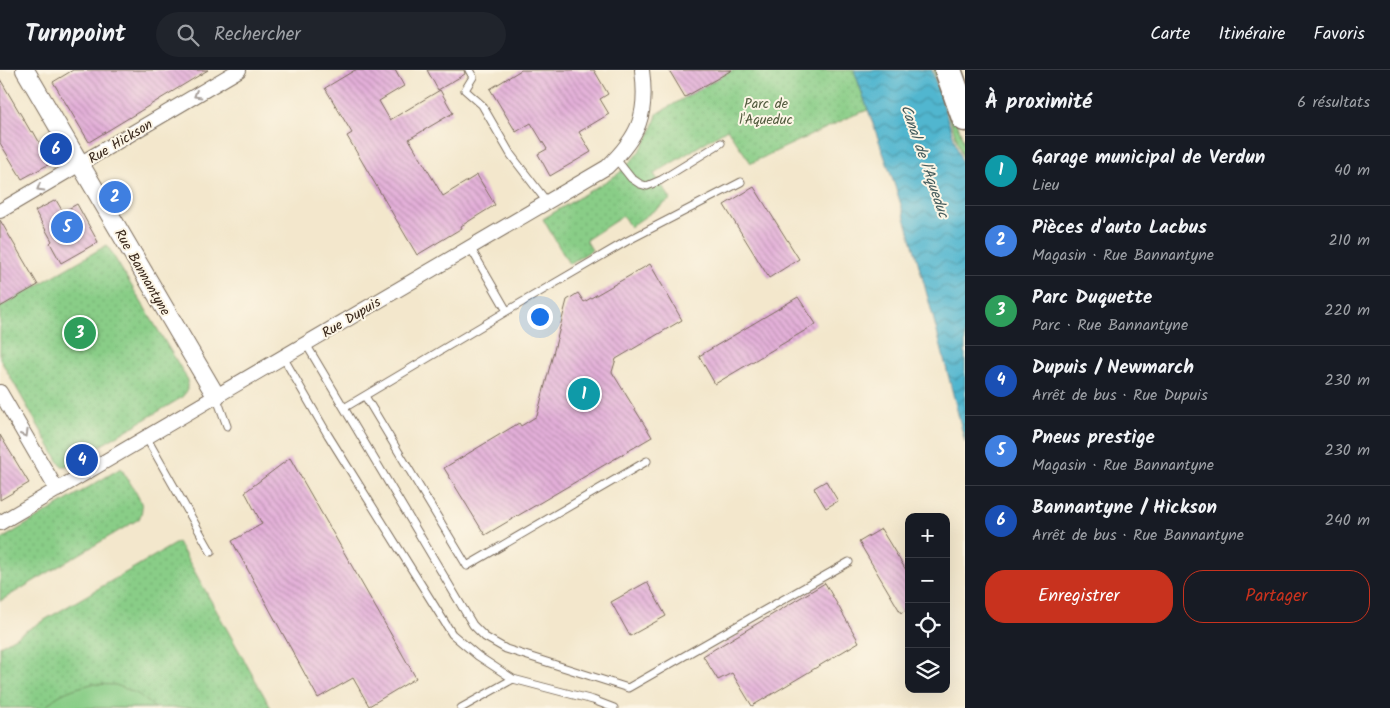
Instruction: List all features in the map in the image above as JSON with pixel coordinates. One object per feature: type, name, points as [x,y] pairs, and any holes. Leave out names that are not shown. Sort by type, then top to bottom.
[{"type":"highway","points":[[948,70],[965,118]]},
{"type":"street","name":"Rue Bannantyne","points":[[25,70],[216,396]]},
{"type":"street","name":"Rue Dupuis","points":[[0,523],[607,167],[623,152],[638,129],[644,106],[642,70]]},
{"type":"street","name":"Rue Hickson","points":[[0,211],[237,71]]},
{"type":"street","points":[[0,392],[57,490]]},
{"type":"lane","points":[[469,70],[473,77],[465,90],[482,105],[512,155],[547,202]]},
{"type":"lane","points":[[616,159],[632,178],[640,184],[647,186],[661,180],[721,143]]},
{"type":"lane","points":[[344,408],[627,241],[741,182]]},
{"type":"lane","points":[[470,247],[507,311]]},
{"type":"lane","points":[[306,344],[473,624],[484,637],[506,649],[628,688],[849,562]]},
{"type":"lane","points":[[283,357],[328,435],[452,634],[478,656],[513,679],[593,700],[614,708]]},
{"type":"lane","points":[[216,396],[228,426]]},
{"type":"lane","points":[[365,396],[467,566],[647,461]]},
{"type":"lane","points":[[146,438],[211,552]]},
{"type":"lane","points":[[461,708],[513,679]]},
{"type":"green space","name":"Parc de l'Aqueduc","points":[[732,70],[854,70],[868,110],[751,163],[727,129],[654,174],[671,199],[630,227],[623,216],[586,240],[592,250],[569,264],[543,219],[618,174],[647,140],[657,114]]},
{"type":"green space","points":[[934,70],[940,70],[965,146],[965,165]]},
{"type":"green space","points":[[107,245],[188,380],[187,391],[181,398],[66,466],[62,466],[0,359],[0,307]]},
{"type":"green space","points":[[121,468],[141,503],[142,510],[139,519],[0,601],[0,540]]},
{"type":"green space","points":[[178,542],[271,708],[0,708],[0,646]]},
{"type":"green space","points":[[92,684],[116,685],[138,694],[155,708],[45,708],[60,695]]},
{"type":"water","name":"Canal de l'Aqueduc","points":[[854,70],[932,70],[965,172],[965,442],[907,223]]},
{"type":"building","points":[[73,70],[208,70],[89,142],[53,82]]},
{"type":"building","points":[[355,70],[395,70],[404,86],[379,101],[390,120],[440,90],[453,113],[409,139],[443,196],[477,175],[495,205],[461,226],[462,228],[417,255],[347,136],[352,133],[325,88]]},
{"type":"building","points":[[427,70],[464,70],[465,74],[438,90]]},
{"type":"building","points":[[521,70],[594,70],[608,94],[600,99],[609,114],[579,132],[591,152],[550,176],[538,154],[547,149],[531,123],[516,132],[490,89]]},
{"type":"building","points":[[669,70],[732,70],[685,97]]},
{"type":"building","points":[[0,79],[51,163],[22,179],[0,143]]},
{"type":"building","points":[[754,187],[799,259],[769,278],[724,205]]},
{"type":"building","points":[[56,200],[63,212],[77,204],[98,242],[61,263],[50,243],[52,241],[35,211]]},
{"type":"building","points":[[0,220],[38,285],[0,307]]},
{"type":"building","points":[[650,264],[682,320],[616,359],[612,372],[652,437],[485,535],[444,468],[519,423],[521,426],[537,416],[567,300],[578,293],[584,302]]},
{"type":"building","points":[[798,297],[816,324],[715,384],[699,356]]},
{"type":"building","points":[[0,435],[29,483],[0,500]]},
{"type":"building","points":[[290,458],[416,678],[369,706],[353,678],[318,698],[232,541],[262,524],[245,492]]},
{"type":"building","points":[[826,481],[838,501],[826,508],[814,488]]},
{"type":"building","points":[[881,529],[905,568],[905,610],[901,613],[859,542]]},
{"type":"building","points":[[647,582],[666,616],[630,636],[611,602]]},
{"type":"building","points":[[825,583],[859,642],[752,706],[732,673],[718,680],[703,656]]},
{"type":"place","name":"Bannantyne / Hickson","points":[[56,149]]},
{"type":"place","name":"Pièces d'auto Lacbus","points":[[115,197]]},
{"type":"place","name":"Pneus prestige","points":[[67,227]]},
{"type":"place","name":"Parc Duquette","points":[[80,333]]},
{"type":"place","name":"Garage municipal de Verdun","points":[[584,394]]},
{"type":"place","name":"Dupuis / Newmarch","points":[[82,460]]}]
